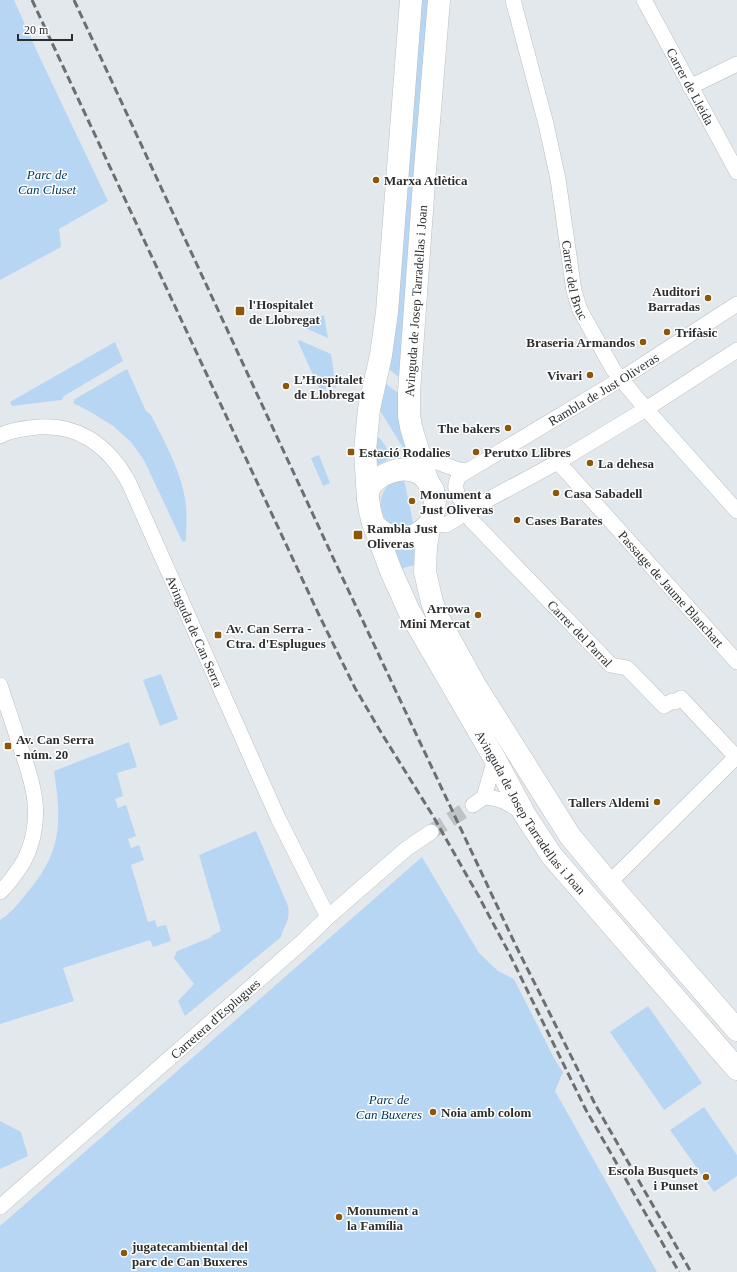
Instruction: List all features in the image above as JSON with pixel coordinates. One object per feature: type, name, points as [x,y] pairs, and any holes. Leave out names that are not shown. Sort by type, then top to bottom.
[{"type":"street","name":"Avinguda de Josep Tarradellas i Joan","points":[[411,0],[387,312],[381,355],[369,409],[365,451],[368,499],[373,523],[409,611],[495,759],[525,815],[552,856],[737,1069]]},
{"type":"street","name":"Avinguda de Josep Tarradellas i Joan","points":[[440,0],[424,182],[409,392],[409,415],[411,428],[427,480],[433,490],[435,500],[434,512],[430,523],[426,546],[425,572],[432,602],[438,618],[475,685],[570,836],[737,1030]]},
{"type":"street","name":"Carrer del Bruc","points":[[513,0],[546,124],[558,179],[574,291],[580,310],[613,369],[646,409],[737,511]]},
{"type":"street","name":"Carrer de Lleida","points":[[644,0],[737,172]]},
{"type":"street","points":[[690,87],[737,64]]},
{"type":"street","name":"Rambla de Just Oliveras","points":[[480,504],[471,506],[462,501],[455,488],[459,476],[621,379],[737,304]]},
{"type":"street","points":[[373,523],[379,530],[389,536],[401,538],[412,537],[423,532],[430,523],[446,525],[467,514],[480,504],[558,462],[646,409],[737,350]]},
{"type":"street","name":"Avinguda de Can Serra","points":[[0,436],[34,427],[56,427],[88,438],[99,445],[115,460],[129,483],[278,818],[328,917]]},
{"type":"street","points":[[420,456],[459,470],[467,471]]},
{"type":"street","name":"Passatge de Jaume Blanchart","points":[[558,462],[737,662]]},
{"type":"street","points":[[368,499],[369,490],[377,480],[397,470],[411,470],[418,472],[427,480]]},
{"type":"street","name":"Carrer del Parral","points":[[467,514],[611,665],[627,668],[664,706],[681,698],[736,756]]},
{"type":"street","points":[[0,685],[29,770],[34,790],[36,818],[35,830],[26,855],[18,871],[0,892]]},
{"type":"street","points":[[609,883],[736,756]]},
{"type":"street","points":[[495,759],[478,801],[496,798],[508,802],[525,815]]},
{"type":"street","name":"Carretera d'Esplugues","points":[[3,1202],[301,943],[328,917],[406,849],[430,832]]},
{"type":"green space","name":"Parc de Can Cluset","points":[[0,0],[14,0],[108,201],[59,229],[61,247],[0,280]]},
{"type":"green space","points":[[420,0],[432,0],[403,380],[387,368]]},
{"type":"green space","points":[[324,315],[328,338],[303,327],[303,325]]},
{"type":"green space","points":[[299,340],[331,354],[336,387],[320,390],[298,342]]},
{"type":"green space","points":[[115,342],[123,361],[64,396],[62,400],[12,406],[10,402]]},
{"type":"green space","points":[[127,369],[146,411],[151,415],[167,448],[181,482],[186,510],[186,540],[184,542],[182,541],[144,460],[131,442],[113,426],[73,403],[75,399]]},
{"type":"green space","points":[[384,382],[402,396],[408,452],[405,451],[379,409]]},
{"type":"green space","points":[[377,436],[386,446],[389,453],[389,459],[376,466],[375,460]]},
{"type":"green space","points":[[319,455],[330,483],[323,486],[311,458]]},
{"type":"green space","points":[[404,479],[414,527],[398,527],[392,525],[383,515],[381,509],[382,496],[385,490],[392,483]]},
{"type":"green space","points":[[416,548],[418,564],[400,569],[394,552],[396,550],[409,550]]},
{"type":"green space","points":[[161,674],[178,719],[160,726],[143,680]]},
{"type":"green space","points":[[129,742],[137,767],[117,773],[123,796],[115,799],[118,808],[126,805],[136,836],[128,839],[131,848],[139,845],[144,860],[131,865],[148,922],[155,920],[157,927],[166,925],[171,941],[153,947],[150,940],[63,968],[74,1001],[0,1024],[0,920],[14,908],[38,879],[47,865],[53,851],[58,822],[57,789],[54,771]]},
{"type":"green space","points":[[256,831],[288,906],[289,915],[287,922],[281,937],[185,1016],[178,1001],[194,984],[174,958],[177,951],[212,937],[211,936],[221,931],[199,855]]},
{"type":"green space","name":"Parc de Can Buxeres","points":[[422,857],[479,953],[498,971],[514,979],[555,1060],[563,1072],[555,1091],[657,1272],[0,1272],[0,1226]]},
{"type":"green space","points":[[648,1006],[702,1083],[664,1110],[610,1032]]},
{"type":"green space","points":[[704,1107],[737,1155],[737,1176],[714,1192],[670,1130]]},
{"type":"green space","points":[[0,1121],[21,1132],[28,1156],[0,1169]]},
{"type":"tunnel","points":[[431,832],[473,805]]},
{"type":"railway","points":[[32,0],[319,615],[355,688],[433,816],[479,897],[508,951],[586,1110],[679,1272]]},
{"type":"railway","points":[[74,0],[336,564],[516,946],[596,1106],[691,1272]]},
{"type":"place","name":"Marxa Atlètica","points":[[376,180]]},
{"type":"place","name":"Auditori Barradas","points":[[708,298]]},
{"type":"place","name":"l'Hospitalet de Llobregat","points":[[240,311]]},
{"type":"place","name":"Trifàsic","points":[[667,332]]},
{"type":"place","name":"Braseria Armandos","points":[[643,342]]},
{"type":"place","name":"Vivari","points":[[590,375]]},
{"type":"place","name":"L’Hospitalet de Llobregat","points":[[286,386]]},
{"type":"place","name":"The bakers","points":[[508,428]]},
{"type":"place","name":"Estació Rodalies","points":[[351,452]]},
{"type":"place","name":"Perutxo Llibres","points":[[476,452]]},
{"type":"place","name":"La dehesa","points":[[590,463]]},
{"type":"place","name":"Casa Sabadell","points":[[556,493]]},
{"type":"place","name":"Monument a Just Oliveras","points":[[412,501]]},
{"type":"place","name":"Cases Barates","points":[[517,520]]},
{"type":"place","name":"Rambla Just Oliveras","points":[[358,535]]},
{"type":"place","name":"Arrowa Mini Mercat","points":[[478,615]]},
{"type":"place","name":"Av. Can Serra - Ctra. d'Esplugues","points":[[218,635]]},
{"type":"place","name":"Av. Can Serra - núm. 20","points":[[8,746]]},
{"type":"place","name":"Tallers Aldemi","points":[[657,802]]},
{"type":"place","name":"Noia amb colom","points":[[433,1112]]},
{"type":"place","name":"Escola Busquets i Punset","points":[[706,1177]]},
{"type":"place","name":"Monument a la Família","points":[[339,1217]]},
{"type":"place","name":"jugatecambiental del parc de Can Buxeres","points":[[124,1253]]}]
